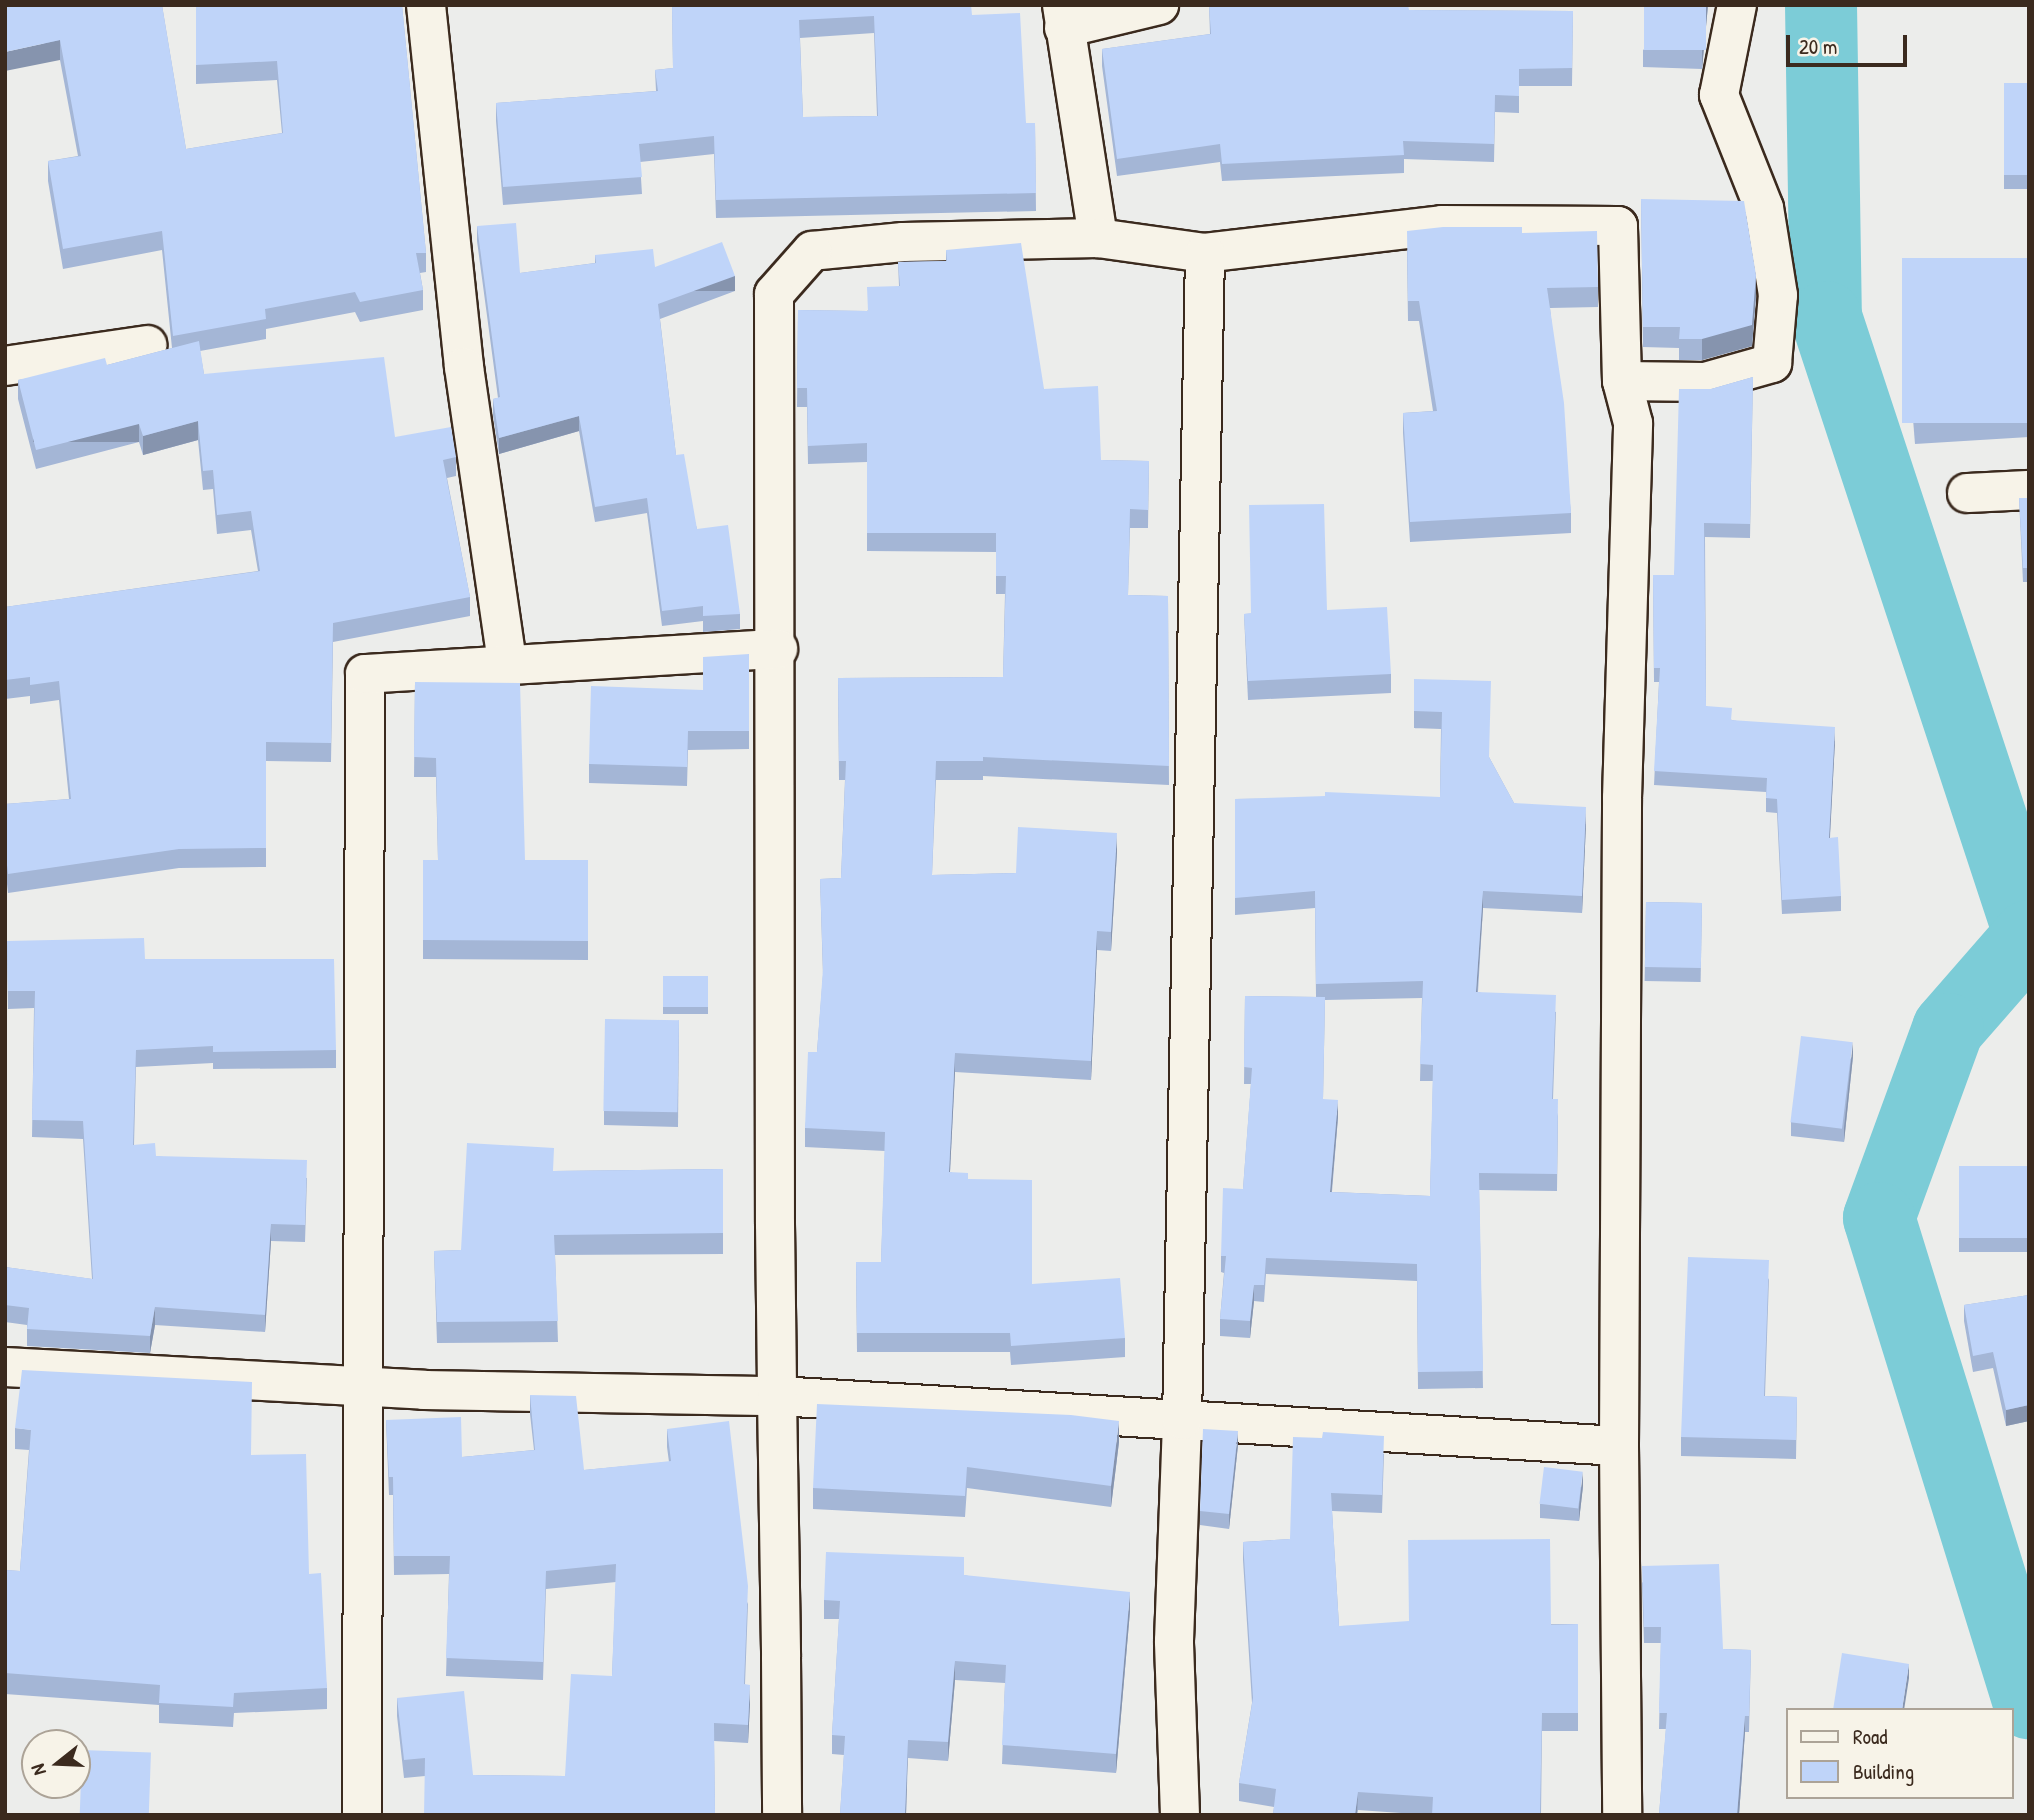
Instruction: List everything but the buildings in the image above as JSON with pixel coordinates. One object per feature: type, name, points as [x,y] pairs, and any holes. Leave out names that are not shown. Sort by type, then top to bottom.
[{"type":"street","points":[[426,5],[464,367],[508,667]]},
{"type":"street","points":[[1098,238],[1063,17],[1159,5]]},
{"type":"street","points":[[1622,382],[1705,382],[1772,363],[1778,295],[1764,208],[1719,96],[1737,5]]},
{"type":"street","points":[[782,1815],[777,1396],[778,649],[774,294],[812,251],[903,242],[1098,238],[1205,253],[1442,225],[1618,226],[1622,382],[1633,423],[1622,798],[1619,1446],[1622,1815]]},
{"type":"street","points":[[1180,1815],[1173,1691],[1182,1420],[1205,253]]},
{"type":"street","points":[[5,366],[147,345]]},
{"type":"street","points":[[1967,493],[2029,490]]},
{"type":"street","points":[[362,1815],[365,674],[778,649]]},
{"type":"street","points":[[5,1367],[362,1387],[777,1396],[1619,1446]]},
{"type":"waterway","points":[[1821,5],[1826,317],[2029,933]]},
{"type":"waterway","points":[[2029,936],[1948,1029],[1879,1218],[2029,1703]]}]
